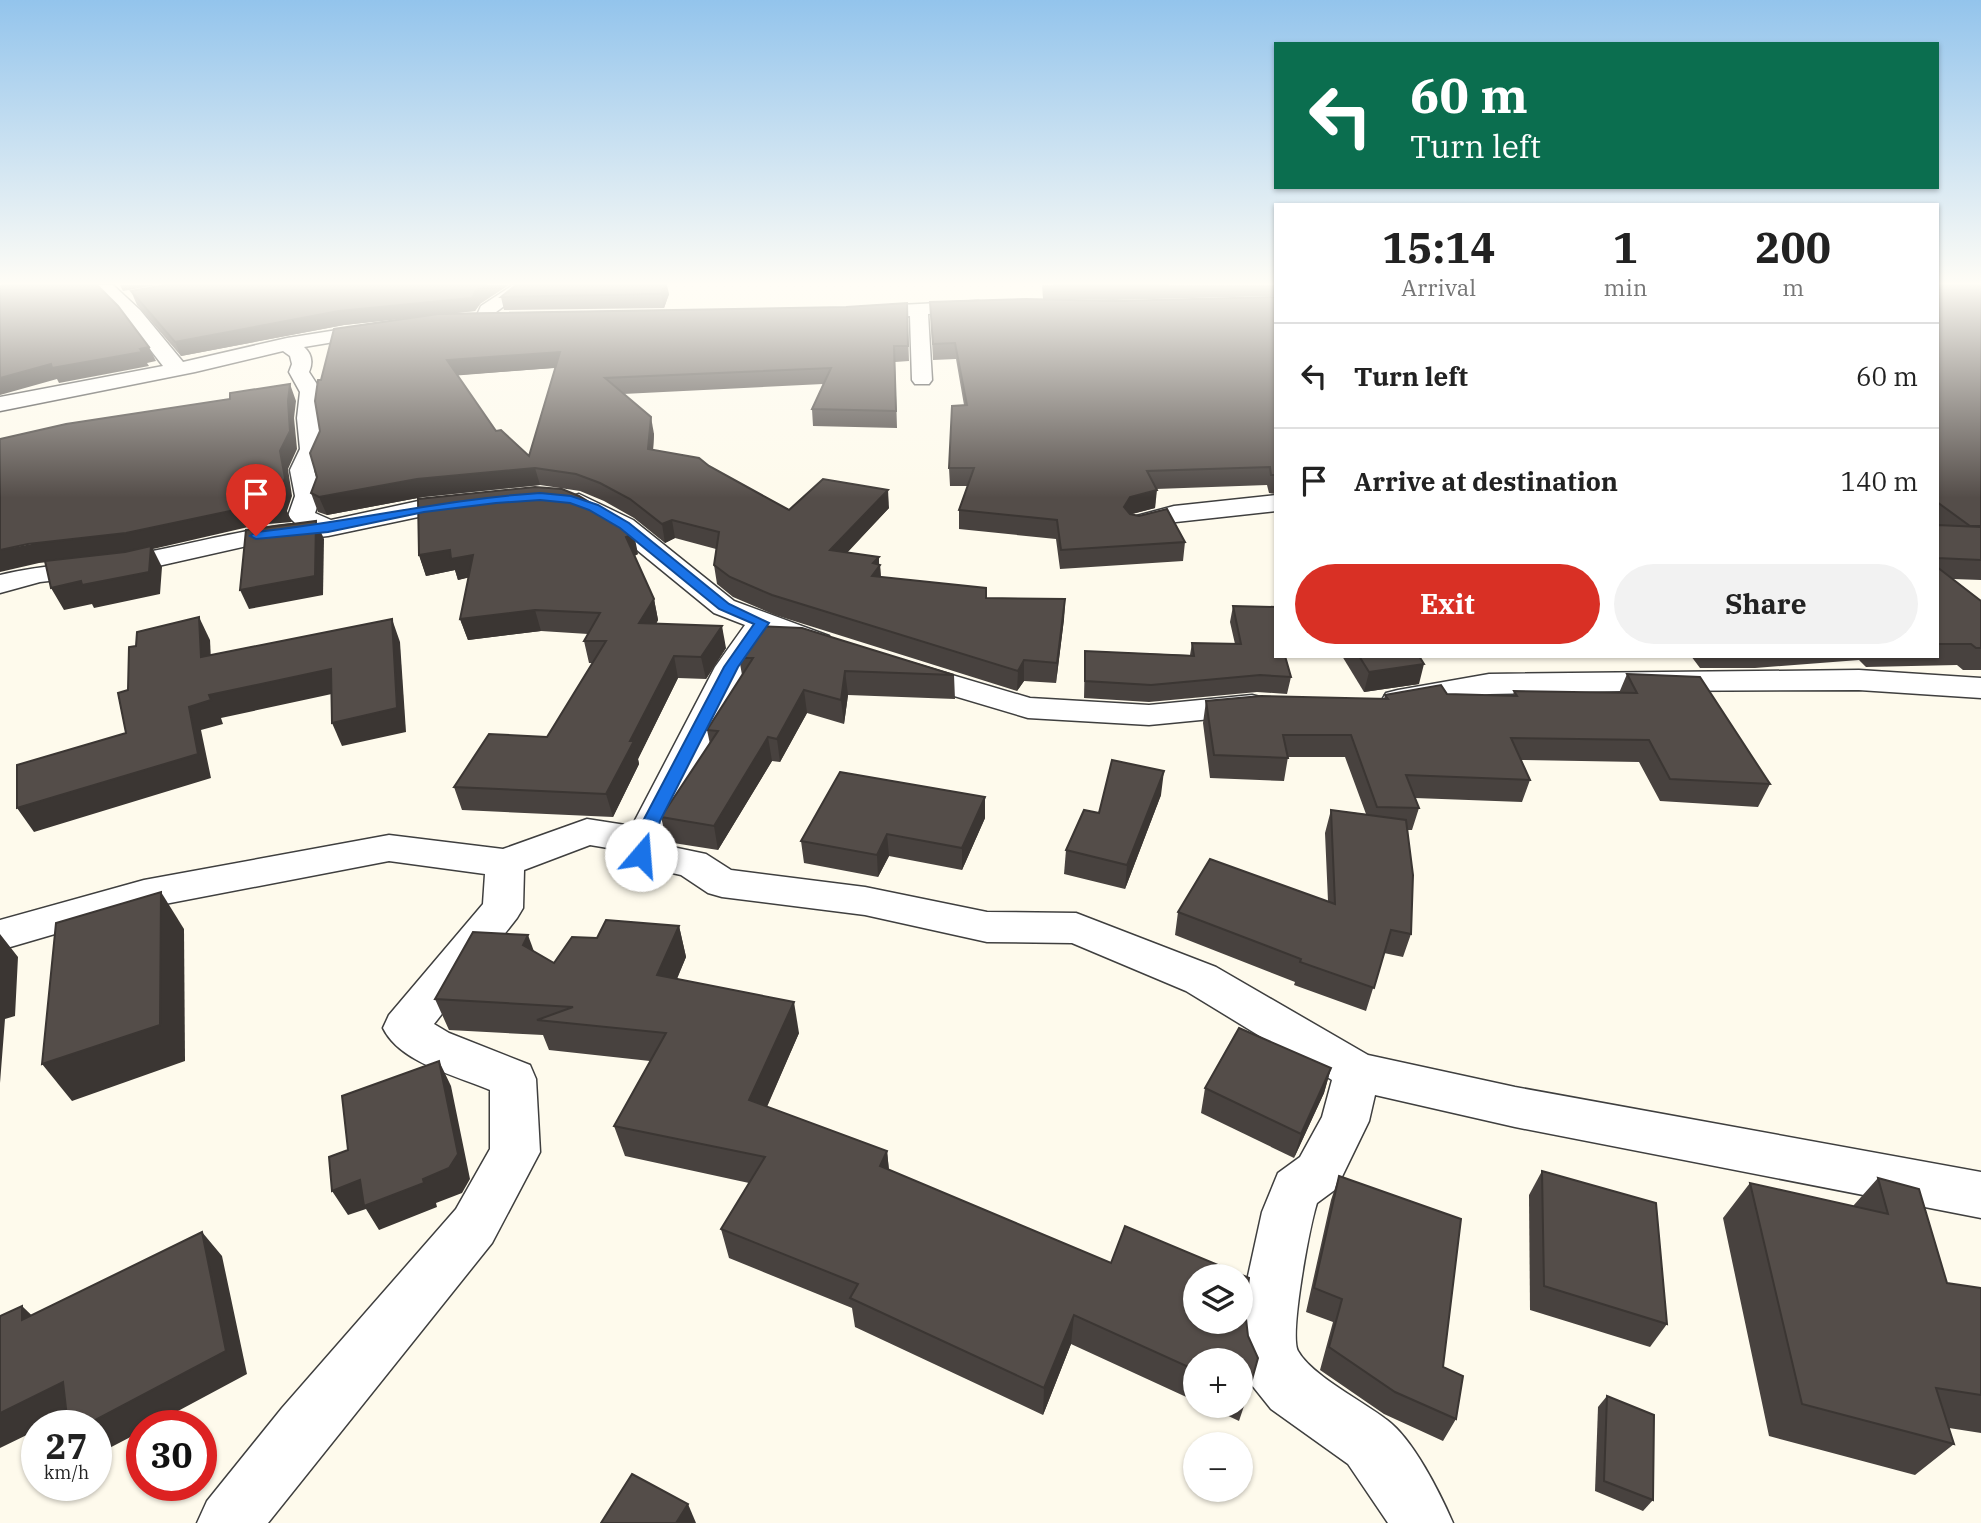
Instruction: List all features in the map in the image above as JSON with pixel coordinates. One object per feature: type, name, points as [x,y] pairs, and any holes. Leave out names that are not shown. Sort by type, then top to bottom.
[{"type":"street","points":[[165,356],[173,366],[181,368]]},
{"type":"street","points":[[0,404],[234,356]]},
{"type":"street","points":[[300,356],[302,364],[299,372],[312,392],[308,418],[312,449],[302,470],[308,496],[301,516],[328,528]]},
{"type":"street","points":[[921,356],[922,380]]},
{"type":"street","points":[[551,497],[571,499],[594,508],[624,526],[724,607],[864,658],[1028,708],[1149,715],[1256,705],[1284,706]]},
{"type":"street","points":[[0,584],[40,574],[136,563],[256,536],[328,528],[424,508],[484,501]]},
{"type":"street","points":[[1138,524],[1174,514],[1274,503]]},
{"type":"street","points":[[641,855],[652,821],[731,667],[762,623]]},
{"type":"street","points":[[1836,658],[1858,680]]},
{"type":"street","points":[[1367,705],[1489,684],[1858,680],[1981,688]]},
{"type":"street","points":[[0,935],[144,894],[389,848],[505,863],[587,832],[633,839],[641,855]]},
{"type":"street","points":[[641,855],[692,864],[722,883],[865,901],[987,927],[1076,928],[1201,979],[1358,1072],[1542,1113],[1981,1195]]},
{"type":"street","points":[[229,1523],[303,1429],[474,1226],[515,1152],[513,1079],[433,1046],[405,1028],[503,908],[505,863]]},
{"type":"street","points":[[1358,1072],[1345,1121],[1318,1173],[1297,1189],[1288,1212],[1275,1276],[1267,1338],[1271,1364],[1292,1388],[1369,1443],[1404,1490],[1421,1523]]},
{"type":"building","points":[[0,356],[119,356],[52,368],[51,364],[0,378]]},
{"type":"building","points":[[327,356],[502,356],[447,360],[496,431],[501,430],[529,456],[559,356],[894,356],[896,411],[812,409],[831,368],[605,378],[651,417],[648,449],[699,458],[789,510],[823,479],[888,490],[830,550],[879,557],[873,563],[880,565],[872,576],[986,588],[986,598],[1065,599],[1057,663],[1024,660],[1018,671],[772,595],[730,577],[714,565],[719,532],[672,520],[662,524],[630,499],[576,474],[535,468],[417,479],[319,497],[311,493],[317,477],[310,453],[320,431],[315,401],[318,380],[321,380]]},
{"type":"building","points":[[958,356],[1274,356],[1274,475],[1271,475],[1270,467],[1147,471],[1157,490],[1130,497],[1124,507],[1130,514],[1139,516],[1167,509],[1185,542],[1061,550],[1057,520],[959,510],[974,468],[949,468],[952,406],[967,405]]},
{"type":"building","points":[[1939,356],[1981,356],[1981,526],[1970,526],[1939,503]]},
{"type":"building","points":[[290,384],[290,431],[280,451],[285,478],[278,497],[284,504],[249,507],[126,533],[28,544],[0,550],[0,439],[66,424],[230,399],[230,393]]},
{"type":"building","points":[[535,487],[562,489],[579,496],[609,514],[634,534],[626,537],[654,599],[639,623],[722,626],[701,657],[674,656],[606,794],[454,787],[489,734],[547,737],[606,641],[584,641],[600,613],[535,610],[460,619],[473,555],[451,559],[450,550],[419,555],[418,499]]},
{"type":"building","points":[[316,521],[315,576],[240,590],[246,530]]},
{"type":"building","points":[[1939,525],[1981,527],[1981,560],[1939,558]]},
{"type":"building","points":[[151,546],[149,572],[51,588],[45,561],[125,552]]},
{"type":"building","points":[[1939,569],[1981,601],[1981,648],[1971,644],[1939,644]]},
{"type":"building","points":[[1233,606],[1274,607],[1274,658],[1286,658],[1291,677],[1260,675],[1151,685],[1085,681],[1085,651],[1194,656],[1192,643],[1241,644]]},
{"type":"building","points":[[199,617],[201,657],[392,619],[397,708],[332,723],[331,669],[209,695],[211,700],[189,707],[198,754],[17,808],[17,765],[126,733],[118,693],[128,690],[129,647],[136,646],[137,632]]},
{"type":"building","points":[[759,626],[802,628],[954,675],[845,671],[841,700],[804,690],[777,739],[768,737],[714,826],[661,817],[718,731],[707,730],[753,658],[739,658]]},
{"type":"building","points":[[1360,658],[1420,658],[1424,664],[1369,672]]},
{"type":"building","points":[[1627,674],[1700,677],[1770,784],[1670,779],[1649,740],[1511,738],[1530,780],[1406,775],[1419,808],[1377,807],[1351,735],[1283,735],[1288,758],[1214,755],[1206,701],[1261,696],[1388,699],[1385,695],[1441,685],[1447,694],[1517,696],[1514,691],[1637,693]]},
{"type":"building","points":[[1112,760],[1164,771],[1127,865],[1066,850],[1084,810],[1099,813]]},
{"type":"building","points":[[840,772],[985,797],[962,848],[887,834],[877,855],[801,841]]},
{"type":"building","points":[[1331,810],[1406,820],[1413,875],[1411,934],[1391,930],[1374,988],[1300,962],[1301,959],[1178,912],[1210,859],[1335,904]]},
{"type":"building","points":[[161,892],[160,1025],[42,1064],[56,923]]},
{"type":"building","points":[[606,920],[679,926],[657,975],[794,1002],[749,1100],[887,1151],[880,1166],[1111,1263],[1125,1226],[1216,1264],[1183,1264],[1183,1334],[1248,1334],[1258,1358],[1253,1376],[1253,1348],[1183,1348],[1183,1365],[1074,1315],[1044,1388],[850,1298],[858,1284],[721,1229],[765,1157],[614,1126],[666,1033],[537,1020],[573,1007],[435,999],[473,932],[528,935],[523,945],[554,963],[572,937],[597,938]]},
{"type":"building","points":[[1239,1028],[1331,1068],[1301,1134],[1205,1088]]},
{"type":"building","points":[[439,1061],[458,1154],[449,1168],[423,1179],[424,1183],[364,1206],[360,1180],[332,1191],[329,1157],[348,1150],[342,1096]]},
{"type":"building","points":[[1542,1171],[1656,1203],[1667,1324],[1544,1286]]},
{"type":"building","points":[[1339,1176],[1461,1219],[1443,1367],[1463,1376],[1456,1419],[1395,1392],[1329,1347],[1342,1299],[1314,1288]]},
{"type":"building","points":[[1878,1178],[1919,1189],[1947,1283],[1981,1288],[1981,1395],[1936,1388],[1954,1444],[1802,1404],[1750,1183],[1888,1214]]},
{"type":"building","points":[[202,1232],[226,1351],[112,1411],[66,1410],[63,1382],[0,1413],[0,1316],[22,1306],[22,1320]]},
{"type":"building","points":[[1607,1396],[1654,1415],[1653,1500],[1604,1481]]},
{"type":"building","points":[[632,1474],[688,1504],[676,1523],[601,1523]]},
{"type":"route","points":[[256,536],[328,528],[424,508],[496,499],[540,496],[571,499],[594,508],[624,526],[724,607],[762,623],[731,667],[652,821],[641,855]]}]
